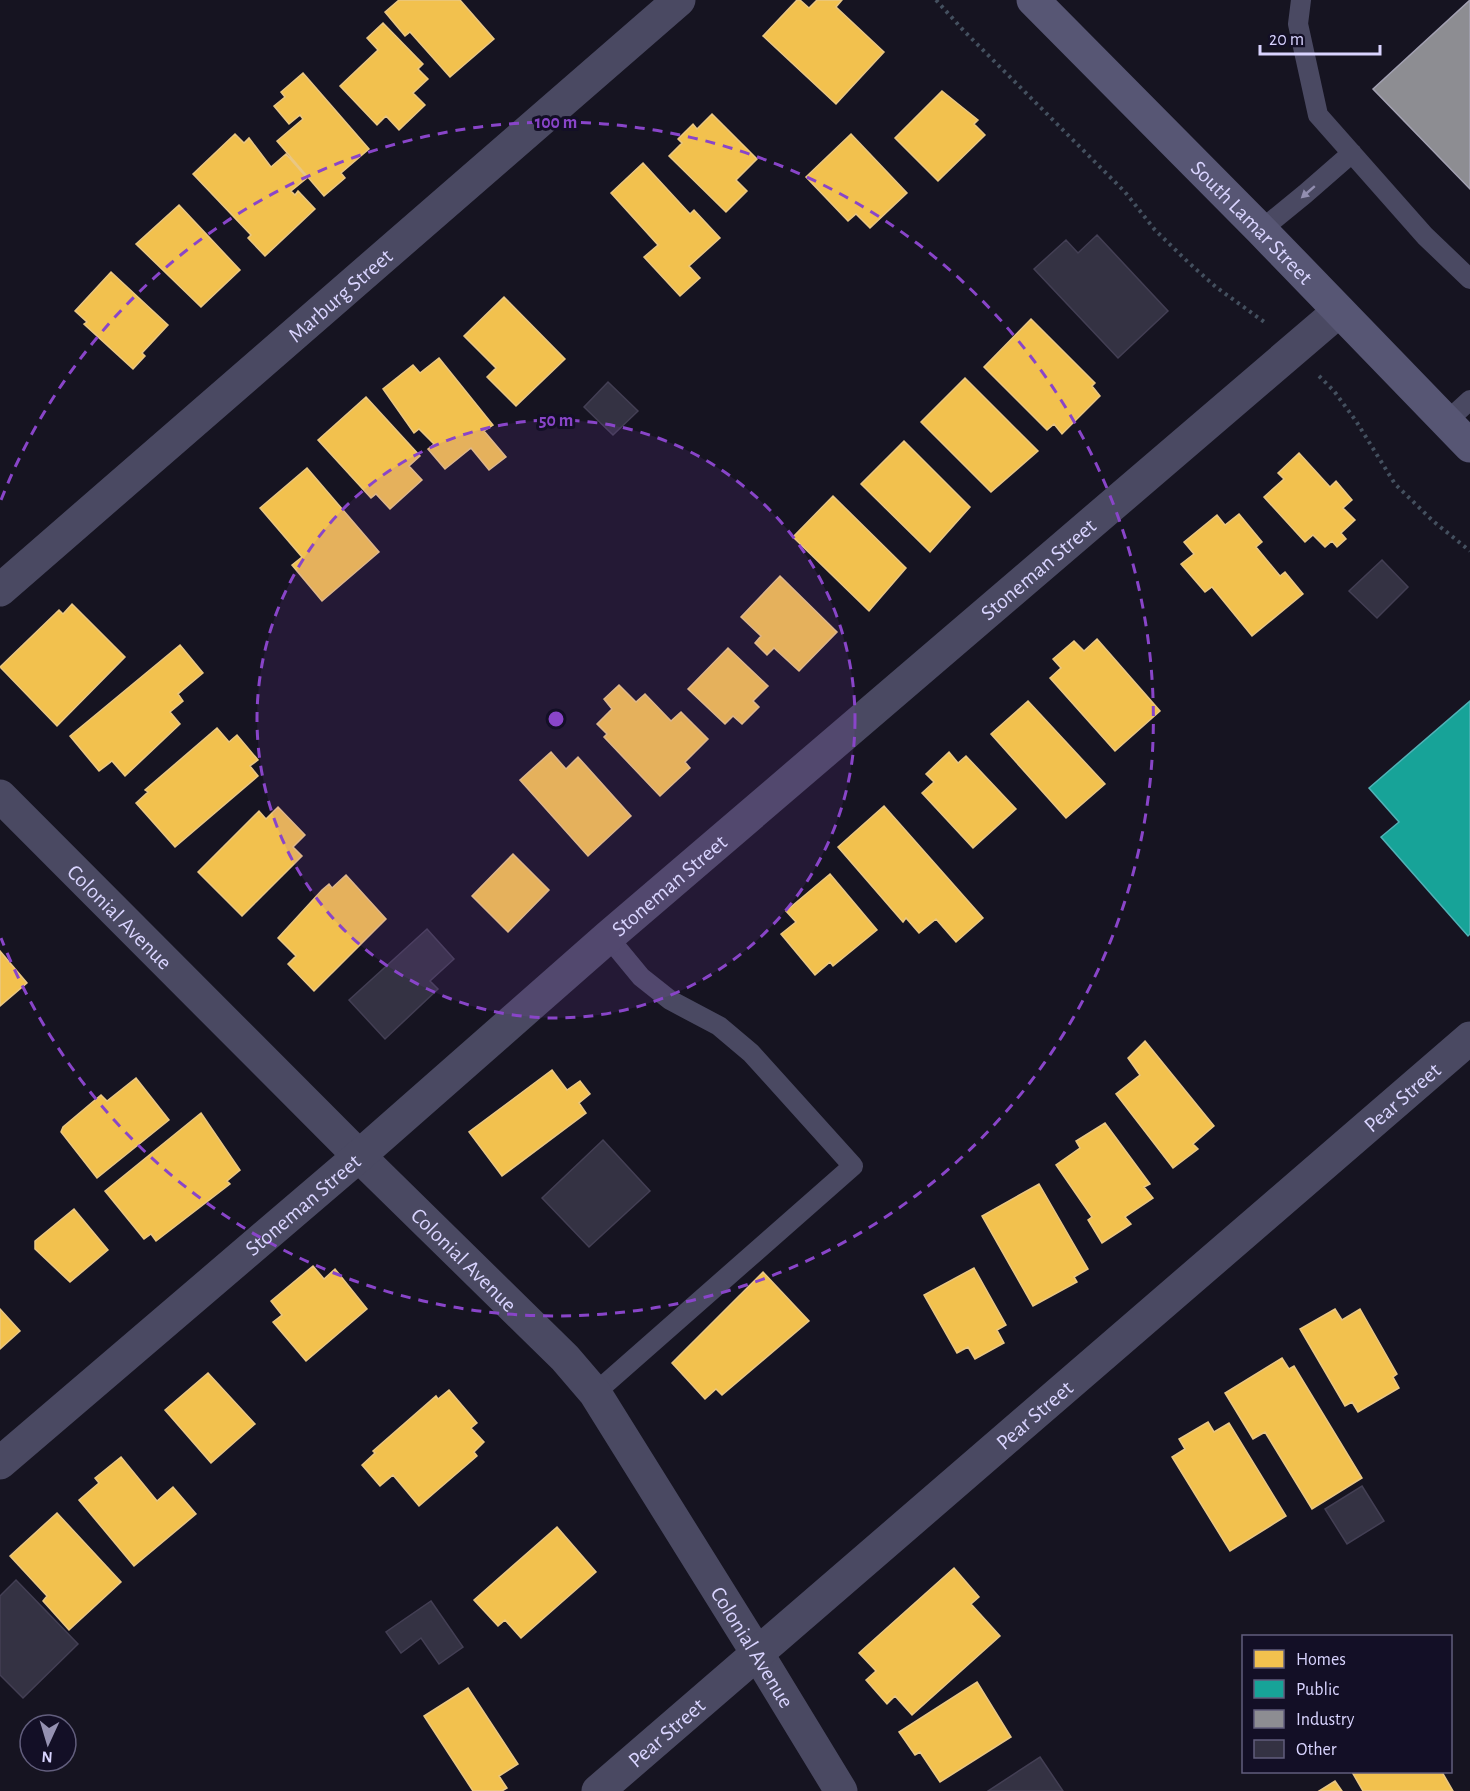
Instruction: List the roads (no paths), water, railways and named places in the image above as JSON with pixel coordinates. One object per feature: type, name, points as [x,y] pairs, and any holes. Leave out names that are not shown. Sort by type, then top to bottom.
[{"type":"main road","name":"South Lamar Street","points":[[1033,0],[1261,230],[1470,446]]},
{"type":"street","name":"Marburg Street","points":[[0,590],[679,0]]},
{"type":"street","name":"Stoneman Street","points":[[0,1463],[358,1156],[608,937],[1339,311]]},
{"type":"street","name":"Colonial Avenue","points":[[0,796],[358,1156],[565,1359],[596,1393],[841,1791]]},
{"type":"street","name":"Pear Street","points":[[598,1791],[1470,1038]]},
{"type":"lane","points":[[1301,0],[1298,24],[1318,115],[1425,236],[1470,279]]},
{"type":"lane","points":[[1261,230],[1352,153]]},
{"type":"lane","points":[[1446,422],[1470,400]]},
{"type":"lane","points":[[596,1393],[853,1166],[750,1053],[719,1026],[670,1000],[641,977],[608,937]]}]
